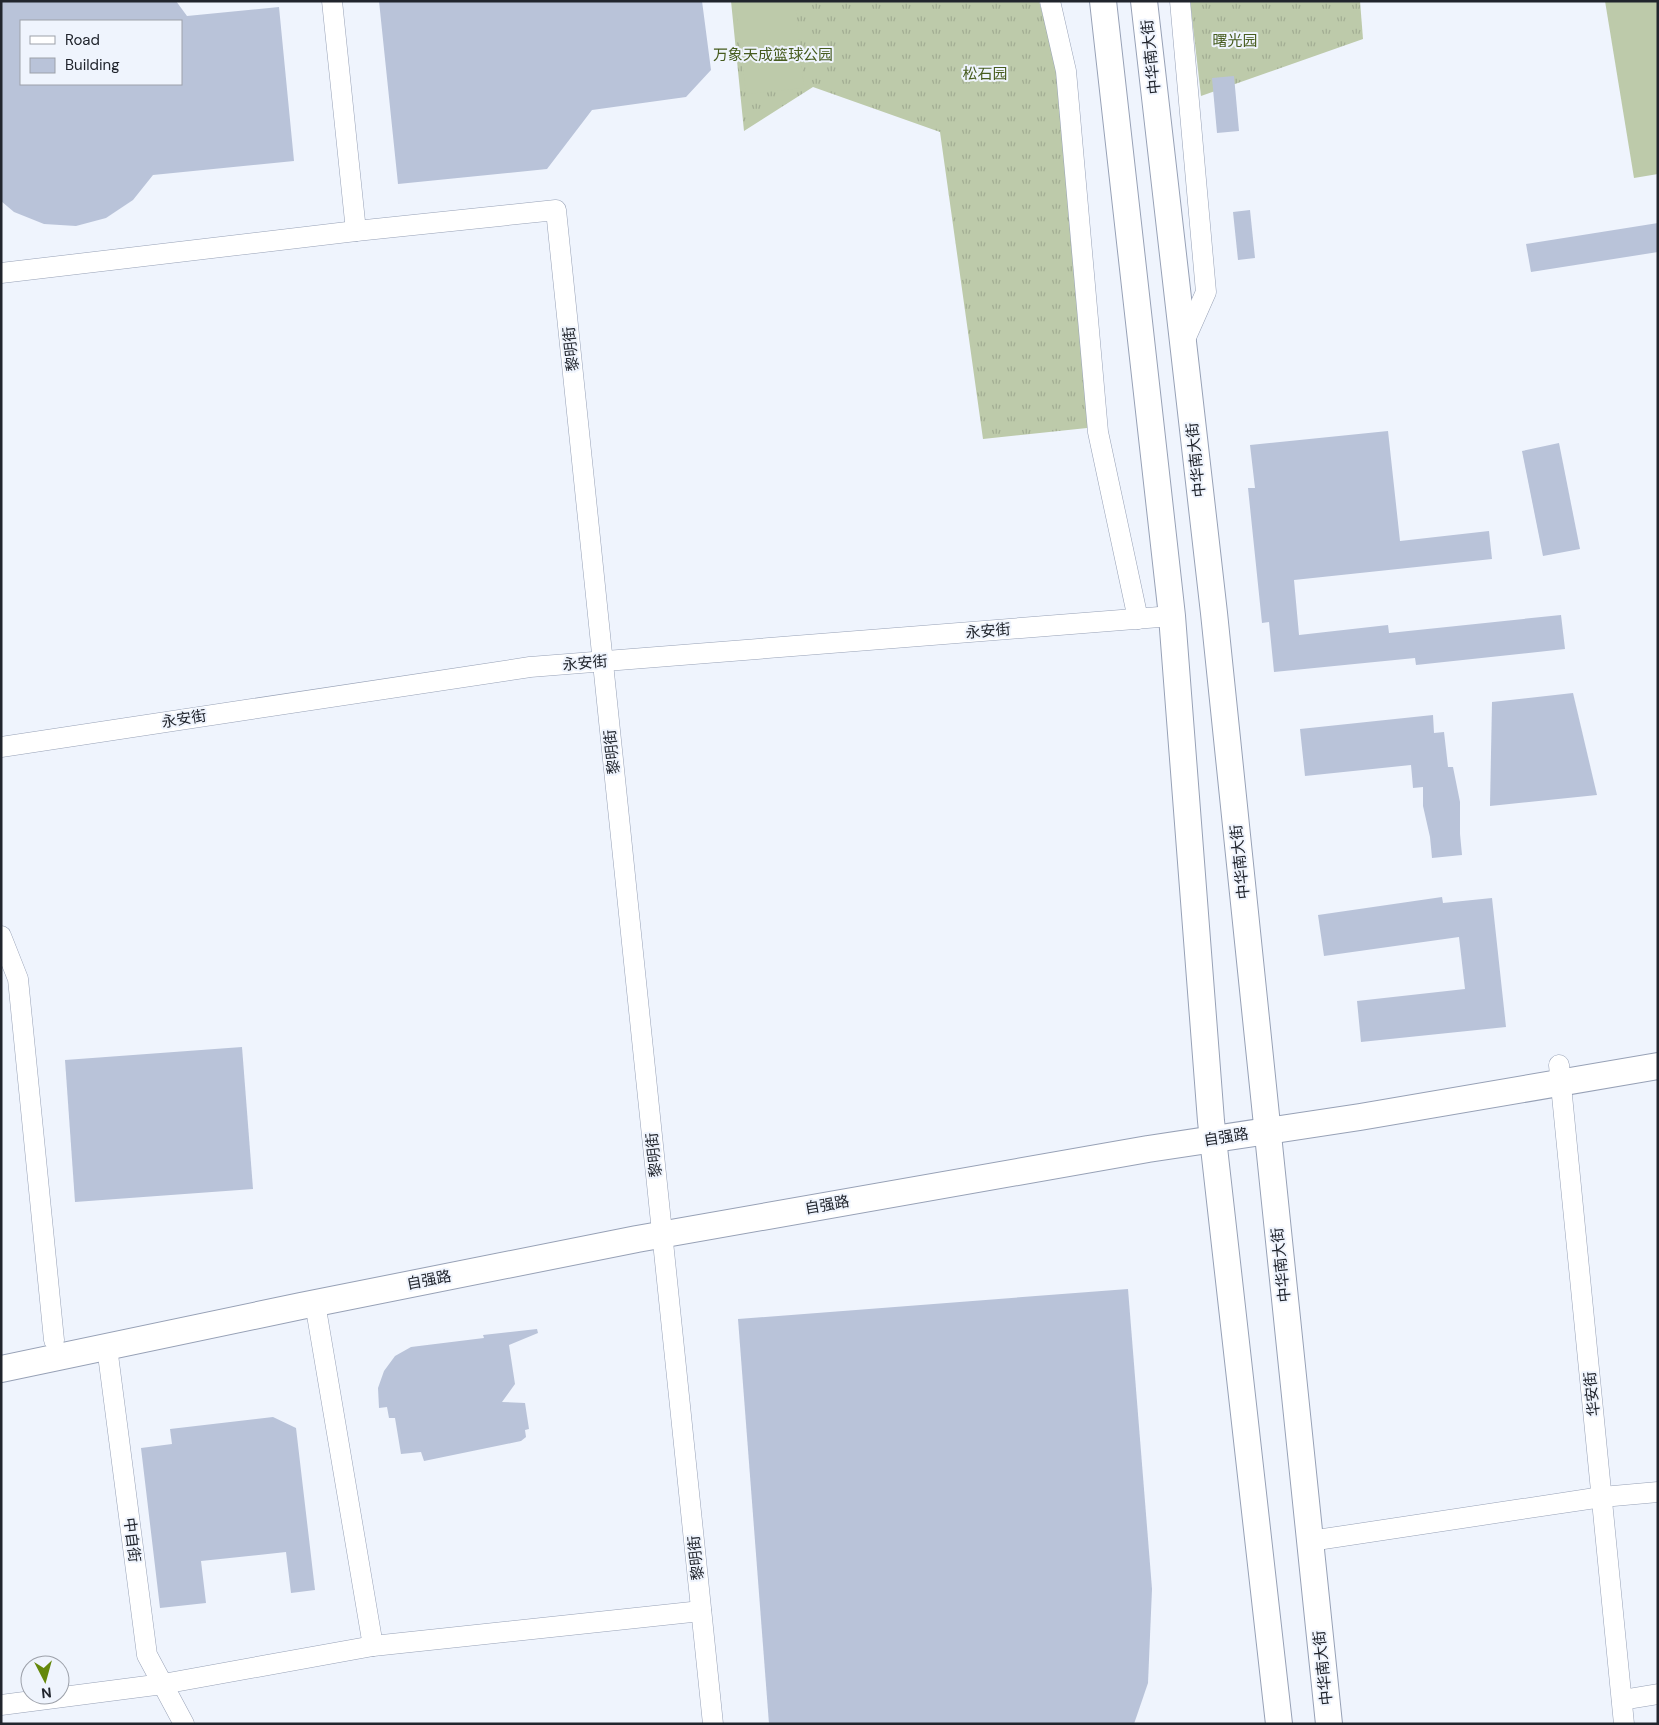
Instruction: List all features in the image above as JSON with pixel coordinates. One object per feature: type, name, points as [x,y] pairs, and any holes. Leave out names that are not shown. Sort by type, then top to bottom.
[{"type":"main road","points":[[1103,1],[1172,616],[1212,1130],[1278,1724]]},
{"type":"main road","name":"中华南大街","points":[[1144,1],[1216,632],[1329,1724]]},
{"type":"main road","name":"自强路","points":[[1,1369],[971,1161],[1267,1122],[1360,1117],[1560,1074],[1658,1048]]},
{"type":"main road","name":"自强路","points":[[1560,1074],[1658,1066]]},
{"type":"main road","name":"自强路","points":[[1,1351],[307,1286],[661,1226]]},
{"type":"street","points":[[1,273],[356,231],[332,1]]},
{"type":"street","points":[[1050,1],[1066,71],[1098,432],[1138,619]]},
{"type":"street","points":[[1180,1],[1206,292],[1183,344]]},
{"type":"street","name":"黎明街","points":[[356,231],[556,210],[713,1724]]},
{"type":"street","name":"永安街","points":[[1,747],[520,669],[1172,616]]},
{"type":"street","points":[[1,936],[18,979],[54,1340]]},
{"type":"street","name":"华安街","points":[[1560,1074],[1624,1724]]},
{"type":"street","points":[[315,1303],[373,1646]]},
{"type":"street","name":"中自街","points":[[107,1347],[147,1655],[184,1724]]},
{"type":"street","points":[[1310,1541],[1602,1497],[1658,1492]]},
{"type":"street","points":[[1,1706],[163,1684],[373,1646],[702,1611]]},
{"type":"street","points":[[1622,1700],[1658,1694]]},
{"type":"green space","name":"松石园","points":[[731,1],[1039,1],[1060,75],[1090,412],[1087,428],[983,439],[940,132],[813,87],[744,131]]},
{"type":"green space","name":"万象天成篮球公园","points":[[735,1],[795,1],[804,88],[746,94]]},
{"type":"green space","name":"曙光园","points":[[1190,1],[1360,1],[1363,39],[1201,96]]},
{"type":"green space","points":[[1605,1],[1658,1],[1658,174],[1634,178]]},
{"type":"building","points":[[1,1],[176,1],[187,16],[279,7],[294,161],[153,175],[133,200],[106,218],[76,226],[44,224],[14,212],[1,201]]},
{"type":"building","points":[[379,1],[702,1],[711,70],[686,97],[592,110],[547,169],[398,184]]},
{"type":"building","points":[[1234,76],[1239,131],[1217,133],[1212,78]]},
{"type":"building","points":[[1250,210],[1255,258],[1238,260],[1233,212]]},
{"type":"building","points":[[1658,223],[1658,252],[1531,272],[1526,244]]},
{"type":"building","points":[[1388,431],[1400,541],[1489,531],[1492,559],[1294,580],[1299,635],[1388,625],[1389,633],[1561,615],[1565,649],[1416,665],[1415,658],[1274,672],[1269,622],[1262,623],[1248,488],[1255,488],[1250,445]]},
{"type":"building","points":[[1559,443],[1580,549],[1543,556],[1522,451]]},
{"type":"building","points":[[1573,693],[1597,795],[1490,806],[1492,702]]},
{"type":"building","points":[[1433,715],[1434,733],[1444,732],[1448,767],[1453,767],[1460,802],[1462,855],[1432,858],[1430,837],[1423,806],[1423,787],[1413,788],[1411,765],[1305,776],[1300,729]]},
{"type":"building","points":[[1442,897],[1443,903],[1492,898],[1506,1027],[1361,1042],[1357,1001],[1465,989],[1459,937],[1324,956],[1318,915]]},
{"type":"building","points":[[242,1047],[253,1189],[75,1202],[65,1060]]},
{"type":"building","points":[[1128,1289],[1152,1589],[1148,1683],[1134,1724],[769,1724],[738,1319]]},
{"type":"building","points":[[537,1329],[538,1333],[509,1345],[515,1384],[502,1402],[525,1403],[529,1429],[525,1430],[526,1437],[521,1441],[424,1461],[421,1452],[401,1454],[395,1418],[389,1418],[387,1407],[379,1408],[378,1388],[384,1371],[395,1356],[411,1347],[484,1338],[483,1335]]},
{"type":"building","points":[[273,1417],[296,1428],[315,1590],[291,1593],[286,1552],[201,1561],[206,1603],[160,1608],[141,1448],[172,1444],[170,1429]]}]
